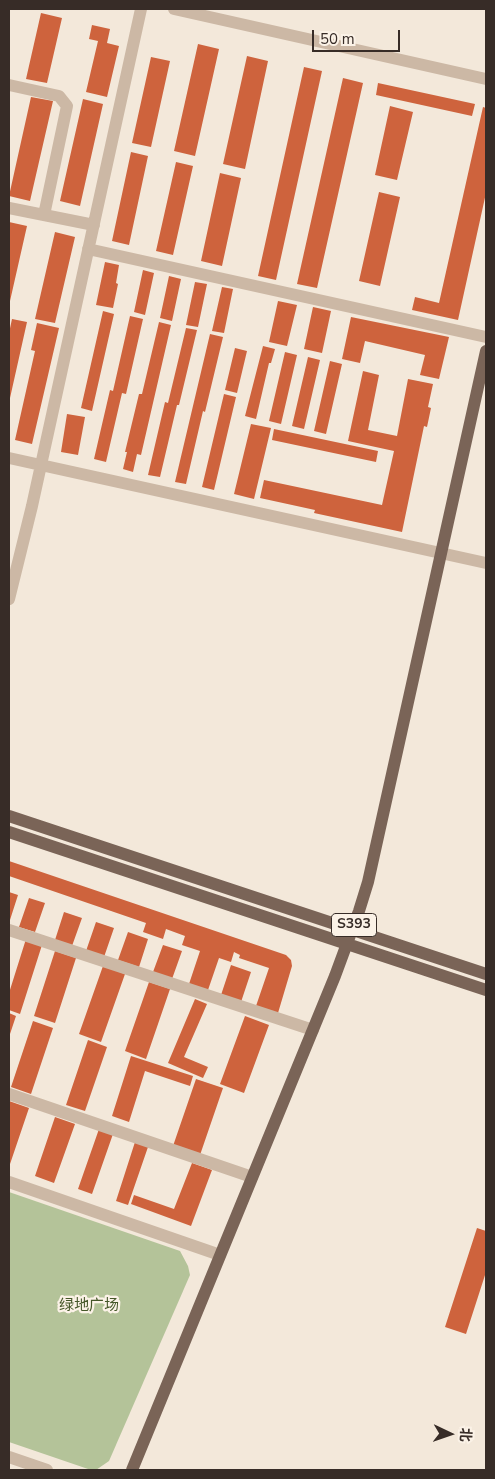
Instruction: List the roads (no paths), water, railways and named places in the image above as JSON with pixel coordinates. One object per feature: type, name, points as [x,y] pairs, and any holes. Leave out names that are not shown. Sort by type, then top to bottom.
[{"type":"main road","name":"S393","points":[[132,1470],[313,1030],[347,944],[368,882],[486,351]]},
{"type":"main road","points":[[9,816],[486,974]]},
{"type":"main road","points":[[9,832],[486,990]]},
{"type":"street","points":[[9,599],[12,573],[41,465],[141,9]]},
{"type":"street","points":[[174,9],[486,80]]},
{"type":"street","points":[[9,85],[59,96],[68,106],[44,215]]},
{"type":"street","points":[[9,208],[94,225]]},
{"type":"street","points":[[88,249],[486,337]]},
{"type":"street","points":[[9,458],[486,563]]},
{"type":"street","points":[[9,930],[313,1030]]},
{"type":"street","points":[[9,1094],[252,1177]]},
{"type":"street","points":[[9,1182],[220,1255]]},
{"type":"street","points":[[9,1458],[47,1470]]},
{"type":"park label","name":"绿地广场","points":[[89,1306]]}]
